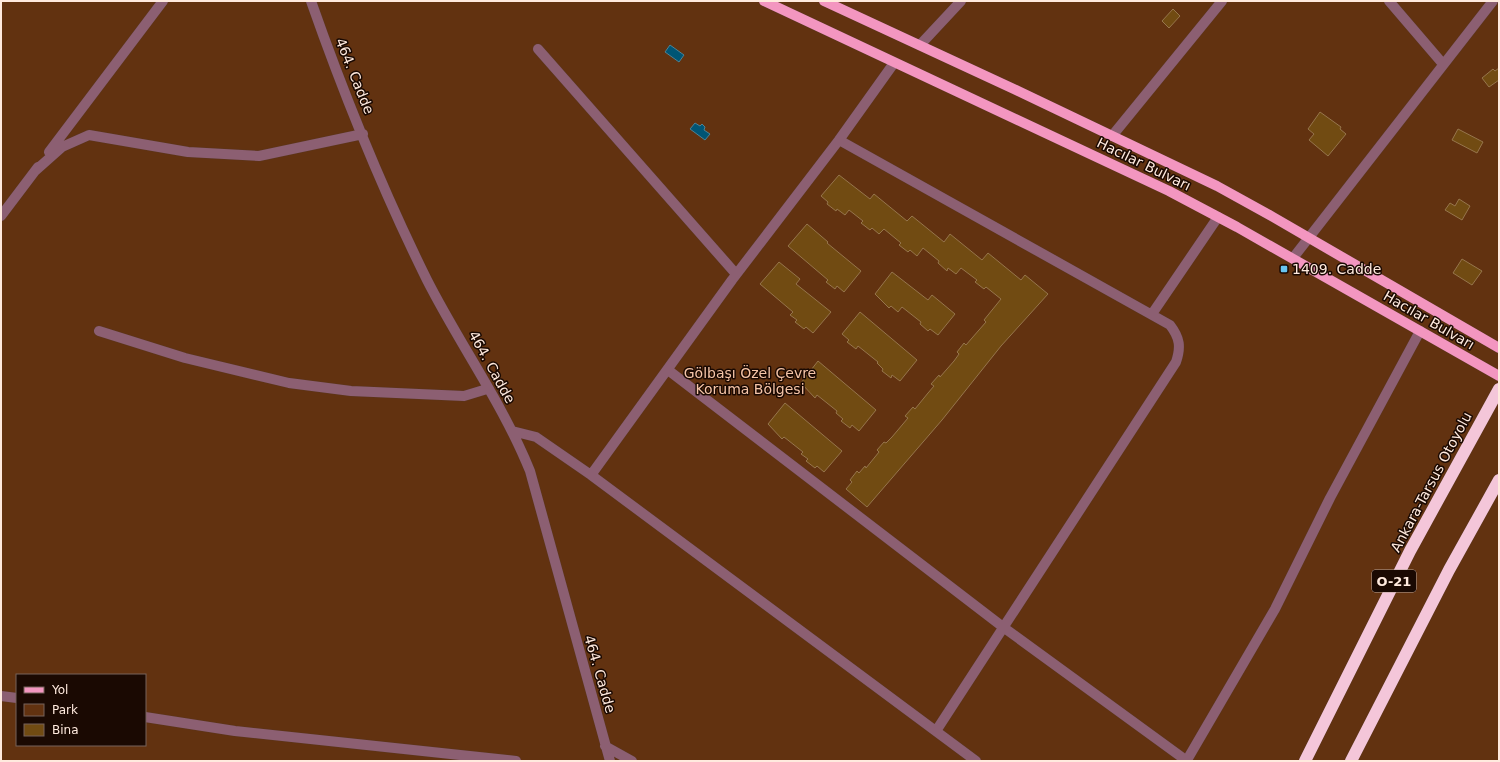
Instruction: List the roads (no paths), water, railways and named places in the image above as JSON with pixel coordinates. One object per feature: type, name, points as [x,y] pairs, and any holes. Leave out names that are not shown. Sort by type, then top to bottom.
[{"type":"highway","name":"Ankara-Tarsus Otoyolu","points":[[1305,761],[1410,551],[1499,389]]},
{"type":"highway","name":"O-21","points":[[1351,761],[1449,570],[1499,480]]},
{"type":"main road","name":"Hacılar Bulvarı","points":[[764,1],[1169,191],[1293,258],[1499,376]]},
{"type":"main road","name":"Hacılar Bulvarı","points":[[824,1],[1217,186],[1499,348]]},
{"type":"street","points":[[1,216],[163,1]]},
{"type":"street","name":"464. Cadde","points":[[311,1],[337,71],[394,209],[428,281],[487,389],[512,431],[523,454],[537,493],[578,652],[610,761]]},
{"type":"street","points":[[920,45],[961,1]]},
{"type":"street","points":[[1112,136],[1222,1]]},
{"type":"street","points":[[1389,1],[1443,64]]},
{"type":"street","points":[[1293,258],[1493,1]]},
{"type":"street","points":[[538,49],[736,274]]},
{"type":"street","points":[[591,475],[736,274],[839,140],[894,63]]},
{"type":"street","points":[[35,171],[62,147],[89,135],[188,152],[259,156],[363,134]]},
{"type":"street","points":[[839,140],[1152,314],[1170,325],[1177,334],[1180,347],[1176,362],[936,731]]},
{"type":"street","points":[[1152,314],[1218,217]]},
{"type":"street","points":[[99,331],[185,358],[289,383],[351,391],[464,396],[487,389]]},
{"type":"street","points":[[668,370],[1004,627],[1187,761],[1275,609],[1330,498],[1420,331]]},
{"type":"street","points":[[512,431],[536,437],[591,475],[976,761]]},
{"type":"street","points":[[1,696],[16,698]]},
{"type":"street","points":[[146,717],[235,731],[516,761]]},
{"type":"street","points":[[605,746],[632,761]]},
{"type":"water","points":[[670,45],[684,55],[679,62],[665,52]]},
{"type":"water","points":[[695,123],[700,126],[702,124],[705,127],[704,130],[710,134],[705,140],[690,129]]},
{"type":"place","name":"1409. Cadde","points":[[1284,269]]},
{"type":"park label","name":"Gölbaşı Özel Çevre Koruma Bölgesi","points":[[750,382]]}]
